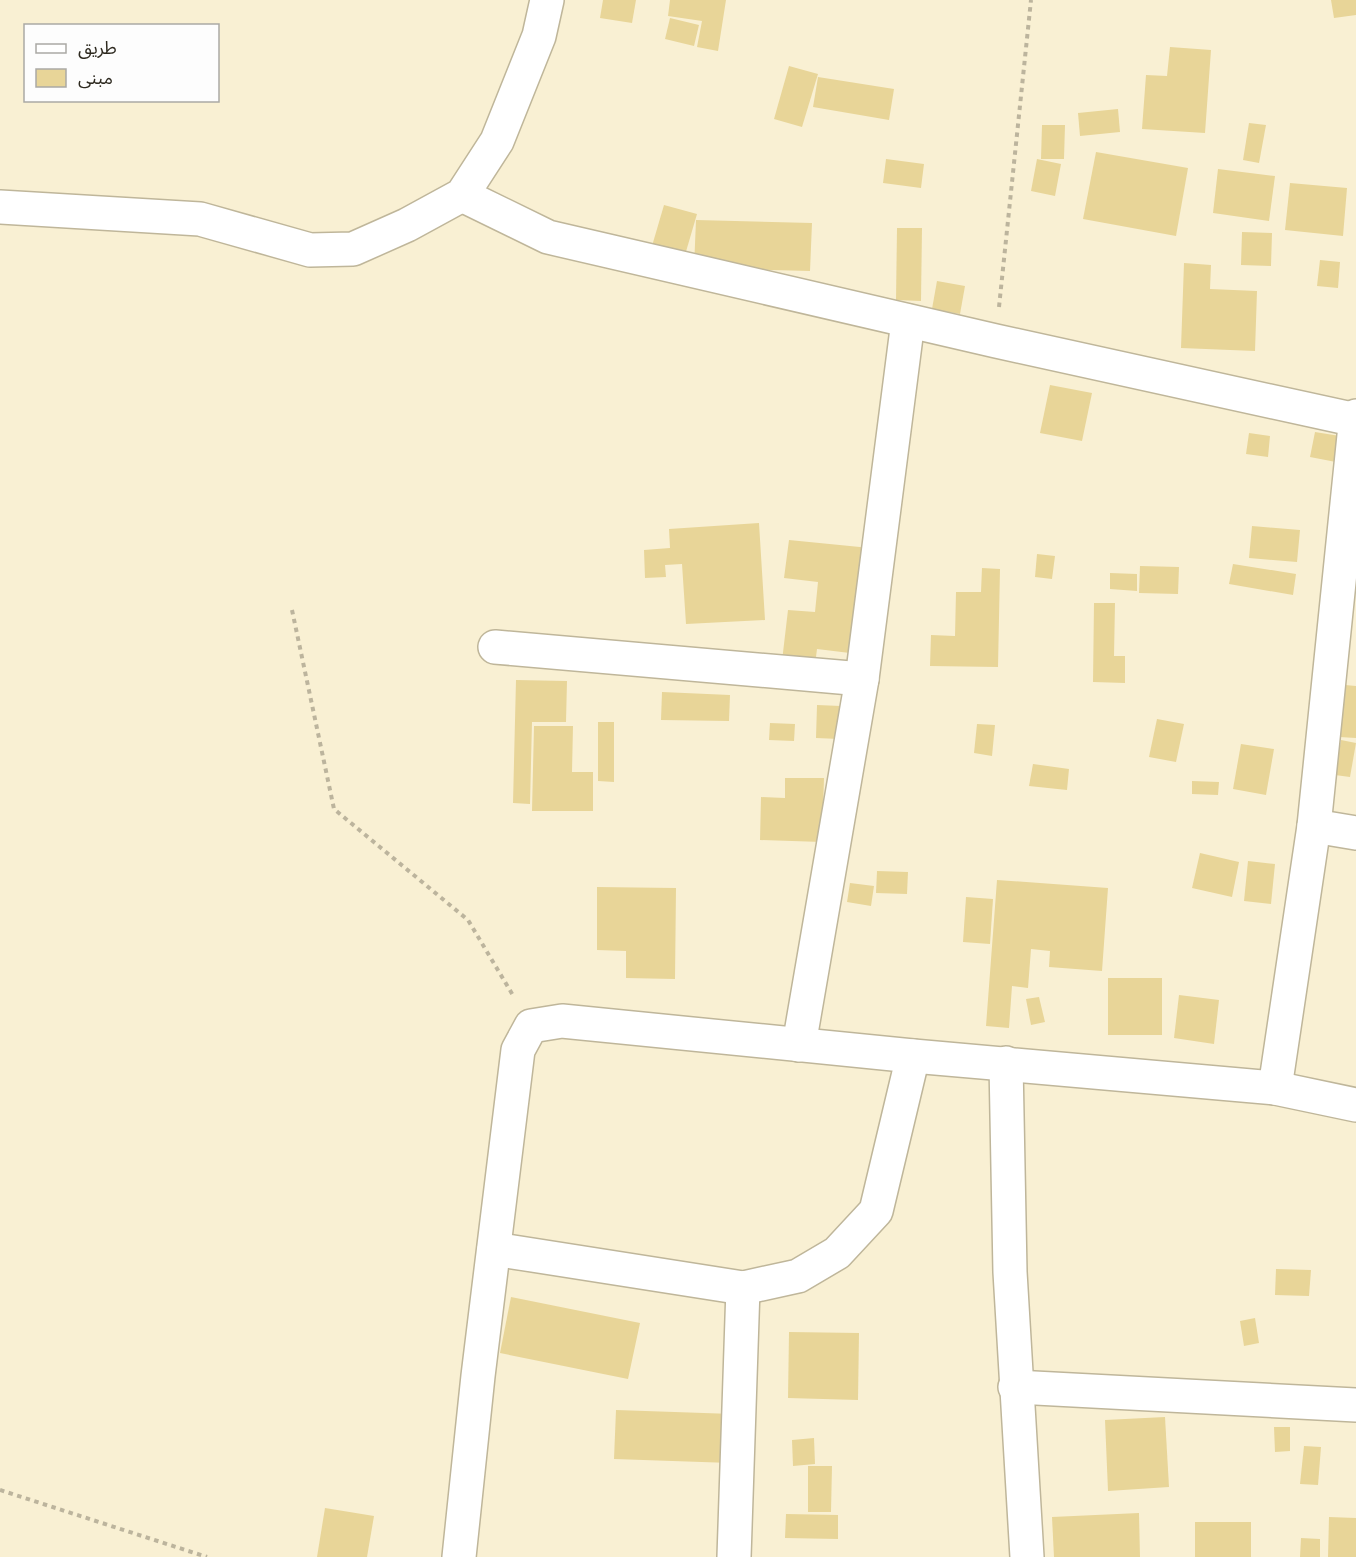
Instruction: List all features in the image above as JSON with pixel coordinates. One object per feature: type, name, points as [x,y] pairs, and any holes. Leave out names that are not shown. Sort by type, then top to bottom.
[{"type":"street","points":[[0,207],[200,219],[310,250],[353,249],[407,225],[462,195],[497,141],[539,36],[546,0]]},
{"type":"street","points":[[462,195],[548,237],[996,341],[1356,419],[1314,826],[1275,1088]]},
{"type":"street","points":[[799,1045],[862,679],[908,321]]},
{"type":"street","points":[[495,647],[862,679]]},
{"type":"street","points":[[1314,826],[1356,833]]},
{"type":"street","points":[[459,1557],[518,1050],[531,1026],[562,1021],[913,1056],[1275,1088],[1356,1105]]},
{"type":"street","points":[[494,1249],[742,1288],[798,1276],[837,1253],[876,1211],[913,1056]]},
{"type":"street","points":[[1006,1063],[1015,1387],[1027,1557]]},
{"type":"street","points":[[734,1557],[742,1288]]},
{"type":"street","points":[[1015,1387],[1356,1405]]},
{"type":"path","points":[[996,341],[1031,0]]},
{"type":"path","points":[[292,610],[334,809],[468,920],[531,1026]]},
{"type":"path","points":[[0,1490],[207,1557]]},
{"type":"building","points":[[603,0],[636,0],[632,23],[600,18]]},
{"type":"building","points":[[670,0],[726,0],[718,51],[697,47],[702,21],[668,16]]},
{"type":"building","points":[[1331,0],[1356,0],[1356,15],[1334,18]]},
{"type":"building","points":[[670,18],[699,25],[694,46],[665,39]]},
{"type":"building","points":[[1170,47],[1211,50],[1205,133],[1142,129],[1146,75],[1167,76]]},
{"type":"building","points":[[789,66],[818,74],[802,127],[774,119]]},
{"type":"building","points":[[818,77],[894,89],[889,120],[813,107]]},
{"type":"building","points":[[1118,109],[1120,132],[1080,136],[1078,113]]},
{"type":"building","points":[[1249,123],[1266,125],[1259,163],[1243,160]]},
{"type":"building","points":[[1042,125],[1065,125],[1064,159],[1041,159]]},
{"type":"building","points":[[1096,152],[1188,168],[1176,236],[1083,219]]},
{"type":"building","points":[[886,159],[924,164],[921,188],[883,183]]},
{"type":"building","points":[[1037,159],[1061,164],[1055,196],[1031,191]]},
{"type":"building","points":[[1218,169],[1275,176],[1269,221],[1213,213]]},
{"type":"building","points":[[1290,183],[1347,188],[1343,236],[1285,230]]},
{"type":"building","points":[[664,205],[697,214],[685,255],[652,246]]},
{"type":"building","points":[[696,220],[812,223],[810,271],[694,268]]},
{"type":"building","points":[[897,228],[922,228],[921,301],[896,300]]},
{"type":"building","points":[[1242,232],[1272,233],[1271,266],[1241,265]]},
{"type":"building","points":[[1320,260],[1340,262],[1338,288],[1317,286]]},
{"type":"building","points":[[1184,263],[1211,265],[1210,289],[1257,291],[1255,351],[1181,348]]},
{"type":"building","points":[[937,281],[965,286],[960,314],[932,309]]},
{"type":"building","points":[[1050,385],[1092,393],[1082,441],[1040,433]]},
{"type":"building","points":[[1315,432],[1346,437],[1341,463],[1310,457]]},
{"type":"building","points":[[1249,433],[1270,436],[1268,457],[1246,454]]},
{"type":"building","points":[[759,523],[765,620],[686,624],[682,564],[665,565],[666,577],[645,578],[644,550],[670,548],[669,529]]},
{"type":"building","points":[[1252,526],[1300,530],[1297,562],[1249,558]]},
{"type":"building","points":[[789,540],[870,548],[858,654],[817,649],[815,665],[782,661],[788,610],[815,612],[818,582],[784,578]]},
{"type":"building","points":[[1037,554],[1055,556],[1052,579],[1035,577]]},
{"type":"building","points":[[1233,564],[1296,574],[1293,595],[1229,584]]},
{"type":"building","points":[[1140,566],[1179,567],[1178,594],[1139,593]]},
{"type":"building","points":[[982,568],[1000,569],[998,667],[930,666],[931,635],[955,636],[956,592],[981,592]]},
{"type":"building","points":[[1110,573],[1137,574],[1137,591],[1110,589]]},
{"type":"building","points":[[1094,603],[1115,603],[1114,656],[1125,656],[1125,683],[1093,682]]},
{"type":"building","points":[[516,680],[567,681],[566,722],[532,722],[530,804],[513,803]]},
{"type":"building","points":[[1345,685],[1356,686],[1356,738],[1339,737]]},
{"type":"building","points":[[662,692],[730,695],[729,721],[661,720]]},
{"type":"building","points":[[817,705],[841,706],[839,739],[816,738]]},
{"type":"building","points":[[1157,719],[1184,724],[1176,762],[1149,757]]},
{"type":"building","points":[[598,722],[614,722],[614,782],[598,781]]},
{"type":"building","points":[[770,723],[795,724],[794,741],[769,740]]},
{"type":"building","points":[[977,724],[995,725],[992,756],[974,753]]},
{"type":"building","points":[[534,726],[573,726],[572,772],[593,772],[593,811],[532,811]]},
{"type":"building","points":[[1341,740],[1356,743],[1350,777],[1335,775]]},
{"type":"building","points":[[1241,744],[1274,749],[1266,795],[1233,789]]},
{"type":"building","points":[[1033,764],[1069,769],[1067,790],[1029,786]]},
{"type":"building","points":[[785,778],[824,778],[822,842],[760,840],[761,797],[785,798]]},
{"type":"building","points":[[1192,781],[1219,782],[1218,795],[1192,794]]},
{"type":"building","points":[[1200,853],[1239,862],[1232,897],[1192,888]]},
{"type":"building","points":[[1248,861],[1275,864],[1271,904],[1244,901]]},
{"type":"building","points":[[877,871],[908,872],[907,894],[876,893]]},
{"type":"building","points":[[997,880],[1108,888],[1102,971],[1049,967],[1050,951],[1031,949],[1028,988],[1012,986],[1009,1028],[986,1026]]},
{"type":"building","points":[[850,883],[874,886],[871,906],[847,902]]},
{"type":"building","points":[[597,887],[676,888],[675,979],[626,978],[626,951],[597,950]]},
{"type":"building","points":[[966,897],[993,899],[990,944],[963,942]]},
{"type":"building","points":[[1108,978],[1162,978],[1162,1035],[1108,1035]]},
{"type":"building","points":[[1179,995],[1219,1000],[1214,1044],[1174,1038]]},
{"type":"building","points":[[1039,997],[1045,1022],[1031,1025],[1026,999]]},
{"type":"building","points":[[1276,1269],[1311,1270],[1309,1296],[1275,1295]]},
{"type":"building","points":[[511,1297],[640,1323],[628,1379],[500,1353]]},
{"type":"building","points":[[1255,1318],[1259,1343],[1244,1346],[1240,1321]]},
{"type":"building","points":[[789,1332],[859,1333],[858,1400],[788,1398]]},
{"type":"building","points":[[616,1410],[733,1414],[731,1463],[614,1459]]},
{"type":"building","points":[[1165,1417],[1169,1487],[1108,1491],[1105,1420]]},
{"type":"building","points":[[1274,1427],[1290,1427],[1290,1451],[1275,1452]]},
{"type":"building","points":[[814,1438],[815,1464],[793,1466],[792,1440]]},
{"type":"building","points":[[1304,1446],[1321,1447],[1318,1485],[1300,1484]]},
{"type":"building","points":[[808,1466],[832,1466],[831,1512],[808,1512]]},
{"type":"building","points":[[325,1508],[374,1516],[367,1557],[317,1557]]},
{"type":"building","points":[[1139,1513],[1140,1557],[1054,1557],[1052,1517]]},
{"type":"building","points":[[786,1514],[838,1515],[838,1539],[785,1538]]},
{"type":"building","points":[[1329,1517],[1356,1518],[1356,1557],[1328,1557]]},
{"type":"building","points":[[1195,1522],[1251,1522],[1251,1557],[1195,1557]]},
{"type":"building","points":[[1301,1538],[1320,1539],[1320,1557],[1300,1557]]}]
